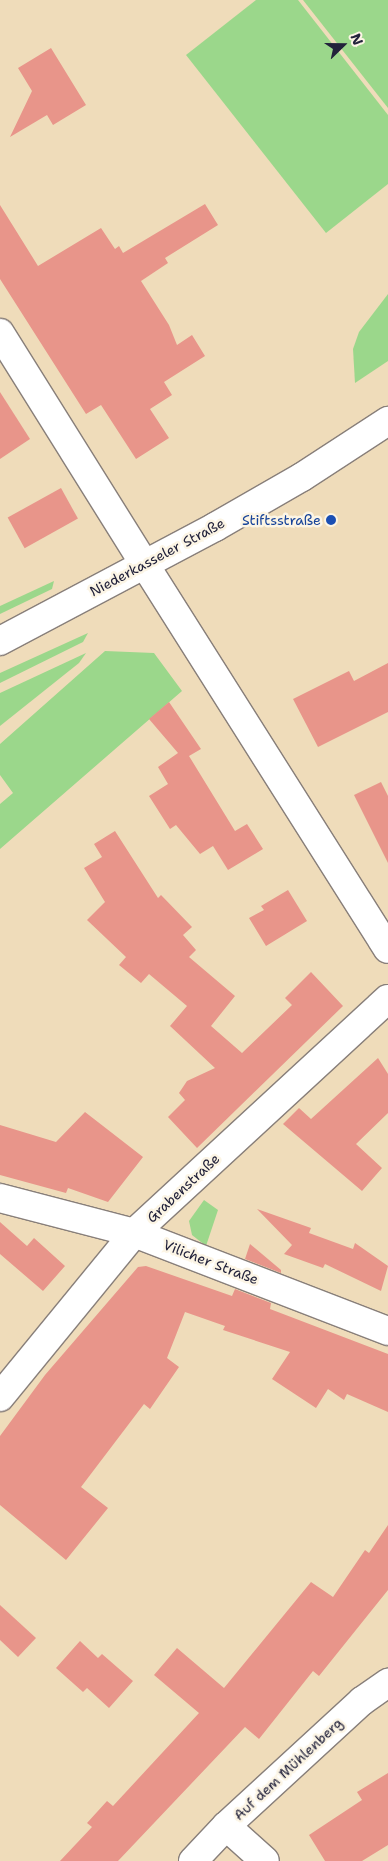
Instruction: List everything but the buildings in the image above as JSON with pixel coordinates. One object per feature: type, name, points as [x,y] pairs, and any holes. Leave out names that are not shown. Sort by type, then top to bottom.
[{"type":"street","points":[[0,332],[388,949]]},
{"type":"street","name":"Niederkasseler Straße","points":[[0,640],[145,564],[302,478],[388,421]]},
{"type":"street","name":"Grabenstraße","points":[[0,1397],[134,1233],[388,999]]},
{"type":"street","name":"Vilicher Straße","points":[[0,1198],[134,1233],[388,1331]]},
{"type":"street","name":"Auf dem Mühlenberg","points":[[193,1861],[226,1826],[362,1701],[388,1683]]},
{"type":"street","points":[[226,1826],[265,1861]]},
{"type":"green space","points":[[256,0],[298,0],[388,115],[388,184],[326,233],[186,55]]},
{"type":"green space","points":[[303,0],[388,0],[388,108]]},
{"type":"green space","points":[[388,294],[388,361],[355,383],[353,349],[359,332]]},
{"type":"green space","points":[[54,581],[52,589],[0,614],[0,606]]},
{"type":"green space","points":[[88,633],[83,642],[0,683],[0,673]]},
{"type":"green space","points":[[105,651],[154,653],[182,691],[0,849],[0,804],[13,793],[0,775],[0,744]]},
{"type":"green space","points":[[86,653],[79,663],[0,726],[0,693]]},
{"type":"green space","points":[[204,1200],[218,1210],[206,1246],[192,1235],[189,1221]]},
{"type":"place","name":"Stiftsstraße","points":[[331,520]]}]
